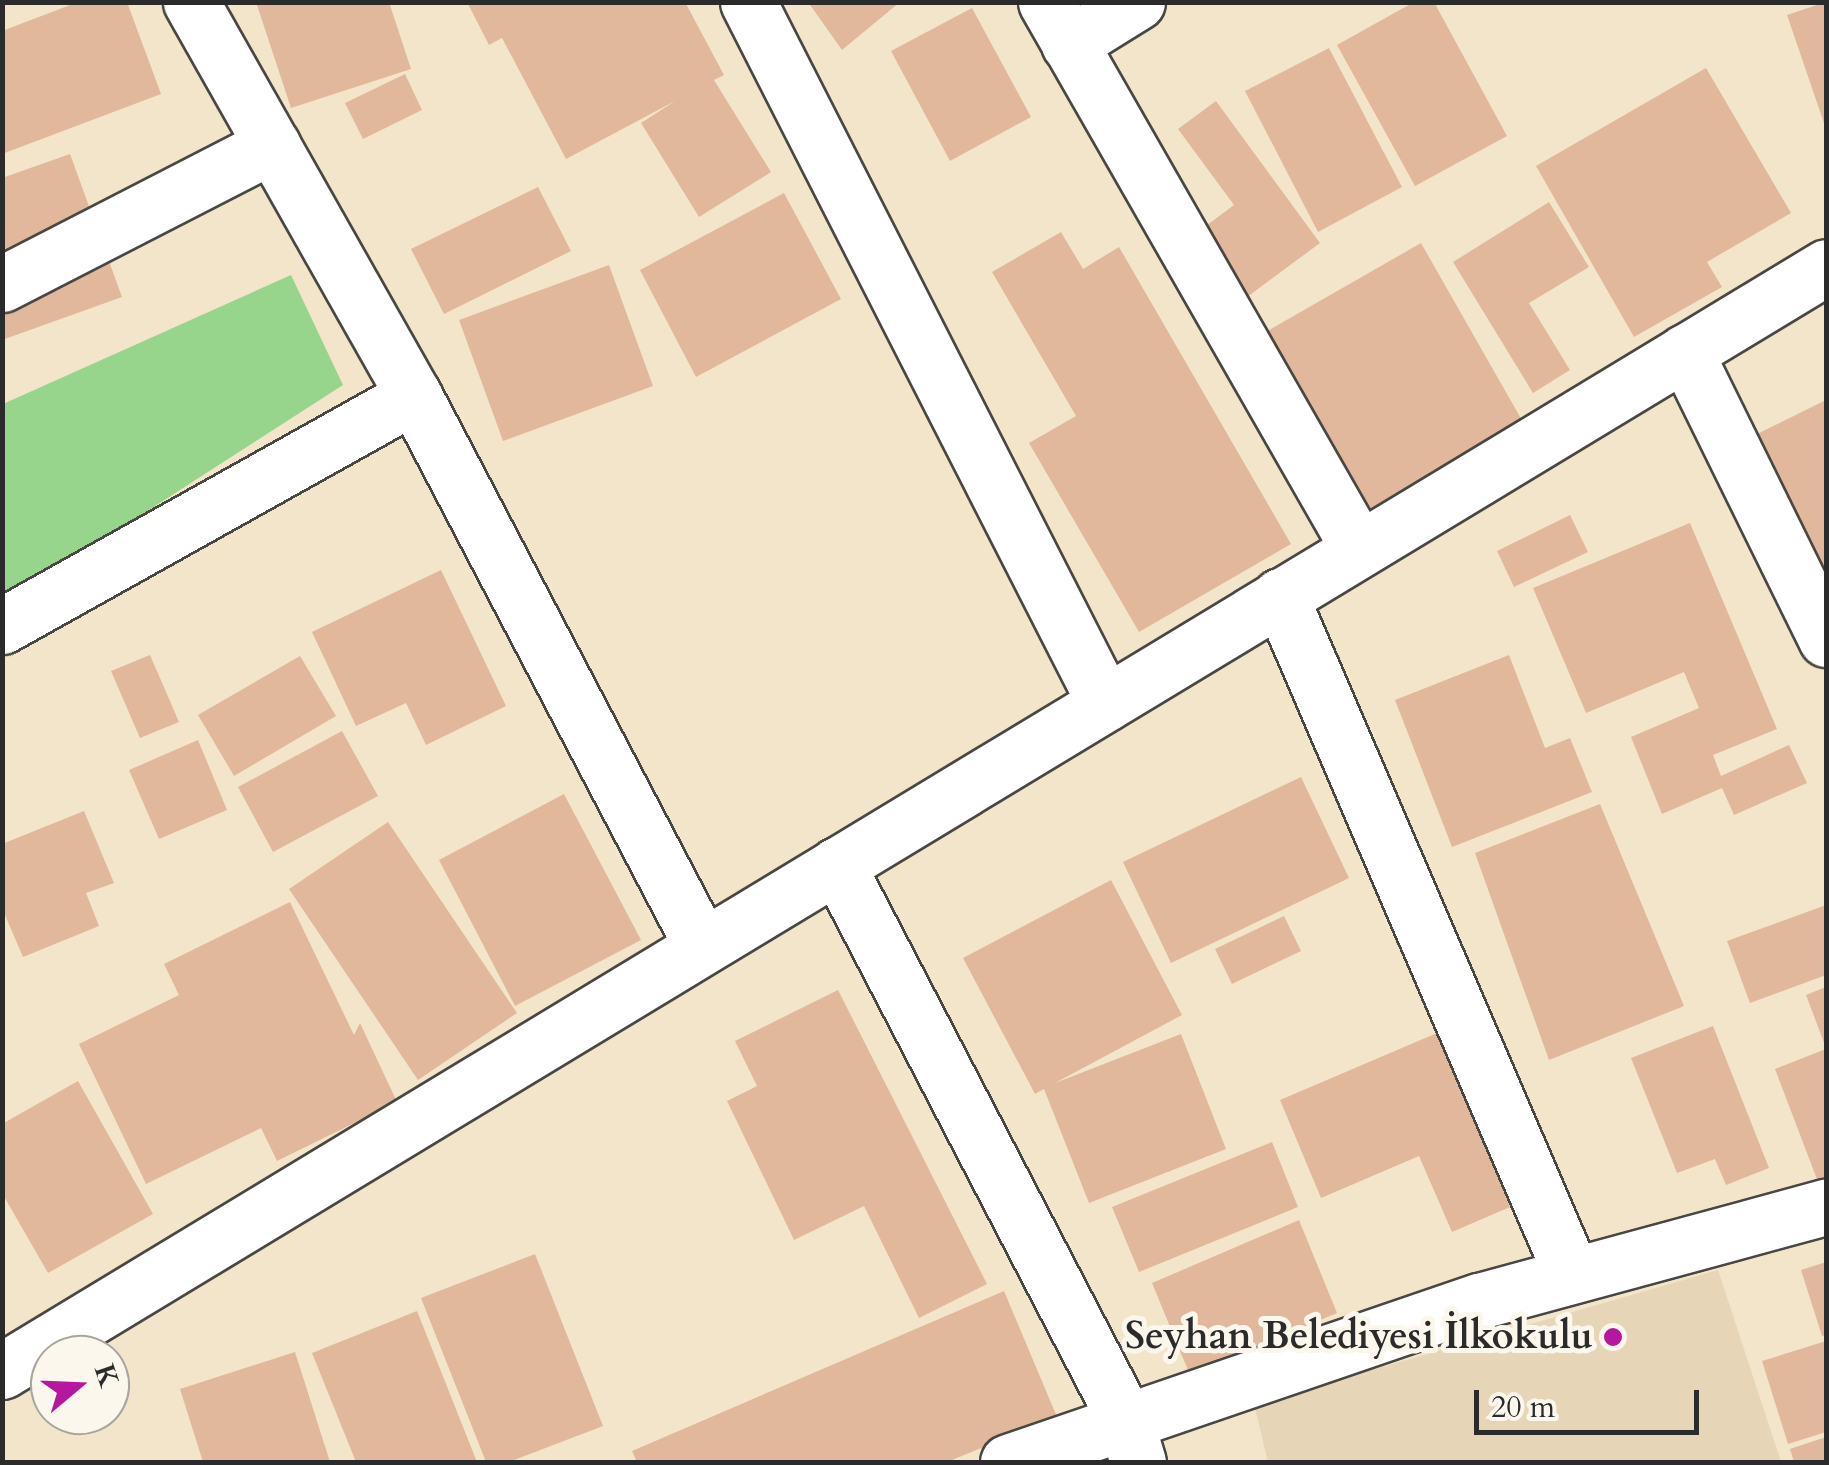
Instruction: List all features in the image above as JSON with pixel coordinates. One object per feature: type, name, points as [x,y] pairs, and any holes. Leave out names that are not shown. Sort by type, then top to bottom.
[{"type":"street","points":[[191,2],[414,396],[702,946]]},
{"type":"street","points":[[748,2],[1105,703]]},
{"type":"street","points":[[1137,2],[1058,23],[1359,549]]},
{"type":"street","points":[[2,284],[272,145]]},
{"type":"street","points":[[2,1371],[1826,267]]},
{"type":"street","points":[[1686,352],[1821,608]]},
{"type":"street","points":[[2,626],[414,396]]},
{"type":"street","points":[[1280,596],[1572,1275]]},
{"type":"street","points":[[836,865],[1131,1441]]},
{"type":"street","points":[[1008,1462],[1131,1441],[1572,1275],[1826,1207]]},
{"type":"shaded area","name":"Seyhan Belediyesi İlkokulu","points":[[1718,1270],[1781,1462],[1268,1462],[1254,1404]]},
{"type":"green space","points":[[291,275],[343,385],[3,604],[3,404]]},
{"type":"building","points":[[78,2],[127,2],[161,94],[2,154],[2,31]]},
{"type":"building","points":[[256,2],[389,2],[411,69],[291,108]]},
{"type":"building","points":[[467,2],[685,2],[724,75],[714,80],[771,172],[699,217],[641,123],[675,101],[566,159],[502,38],[489,45]]},
{"type":"building","points":[[808,2],[900,2],[842,50]]},
{"type":"building","points":[[1414,2],[1434,2],[1507,136],[1415,186],[1337,45]]},
{"type":"building","points":[[1826,2],[1826,129],[1787,15]]},
{"type":"building","points":[[972,8],[1031,117],[950,161],[891,51]]},
{"type":"building","points":[[1329,48],[1402,187],[1318,232],[1245,91]]},
{"type":"building","points":[[1706,68],[1791,213],[1707,262],[1722,287],[1634,337],[1536,166]]},
{"type":"building","points":[[405,74],[422,110],[363,139],[345,103]]},
{"type":"building","points":[[1216,101],[1320,243],[1239,303],[1191,237],[1234,205],[1178,129]]},
{"type":"building","points":[[70,154],[122,297],[2,340],[2,178]]},
{"type":"building","points":[[538,187],[571,251],[444,314],[411,249]]},
{"type":"building","points":[[784,193],[841,299],[696,377],[640,270]]},
{"type":"building","points":[[1549,202],[1589,267],[1529,303],[1570,370],[1533,393],[1453,262]]},
{"type":"building","points":[[1061,232],[1083,269],[1119,247],[1291,544],[1139,632],[1029,443],[1076,416],[992,272]]},
{"type":"building","points":[[1421,243],[1523,422],[1360,516],[1257,337]]},
{"type":"building","points":[[609,265],[653,386],[503,441],[459,320]]},
{"type":"building","points":[[1826,400],[1826,596],[1749,438]]},
{"type":"building","points":[[1570,515],[1588,552],[1514,587],[1497,551]]},
{"type":"building","points":[[1690,523],[1777,729],[1713,755],[1721,776],[1789,745],[1807,783],[1734,815],[1722,788],[1662,814],[1631,737],[1699,708],[1684,672],[1586,713],[1533,588]]},
{"type":"building","points":[[441,570],[506,706],[426,745],[406,703],[356,726],[312,632]]},
{"type":"building","points":[[150,655],[179,722],[140,738],[111,671]]},
{"type":"building","points":[[1509,655],[1545,748],[1570,738],[1592,792],[1452,847],[1395,700]]},
{"type":"building","points":[[300,656],[336,716],[234,776],[198,715]]},
{"type":"building","points":[[342,731],[378,796],[273,852],[238,787]]},
{"type":"building","points":[[198,740],[227,810],[159,839],[129,770]]},
{"type":"building","points":[[1301,777],[1349,878],[1171,963],[1123,862]]},
{"type":"building","points":[[564,794],[641,940],[515,1006],[439,860]]},
{"type":"building","points":[[1600,804],[1684,1006],[1549,1060],[1475,853]]},
{"type":"building","points":[[84,811],[114,883],[86,893],[99,926],[23,957],[2,908],[2,844]]},
{"type":"building","points":[[388,822],[517,1013],[418,1080],[289,889]]},
{"type":"building","points":[[1111,880],[1182,1015],[1055,1083],[1181,1034],[1226,1149],[1089,1203],[1044,1089],[1035,1094],[963,958]]},
{"type":"building","points":[[290,902],[354,1035],[360,1023],[397,1102],[277,1161],[261,1128],[146,1184],[79,1044],[179,995],[164,964]]},
{"type":"building","points":[[1826,905],[1826,975],[1750,1003],[1727,941]]},
{"type":"building","points":[[1284,916],[1301,951],[1232,984],[1215,949]]},
{"type":"building","points":[[1826,987],[1826,1048],[1806,995]]},
{"type":"building","points":[[838,990],[987,1284],[919,1318],[864,1206],[794,1240],[727,1101],[757,1086],[735,1041]]},
{"type":"building","points":[[1713,1026],[1769,1168],[1726,1185],[1715,1159],[1677,1173],[1631,1058]]},
{"type":"building","points":[[1437,1033],[1510,1207],[1452,1232],[1419,1156],[1321,1198],[1280,1100]]},
{"type":"building","points":[[1826,1049],[1826,1194],[1823,1195],[1775,1069]]},
{"type":"building","points":[[78,1081],[153,1214],[48,1273],[2,1193],[2,1124]]},
{"type":"building","points":[[1272,1142],[1298,1207],[1139,1272],[1112,1207]]},
{"type":"building","points":[[1299,1220],[1337,1313],[1190,1375],[1152,1283]]},
{"type":"building","points":[[535,1254],[603,1426],[509,1462],[486,1462],[421,1298]]},
{"type":"building","points":[[1826,1262],[1826,1335],[1822,1336],[1801,1270]]},
{"type":"building","points":[[1004,1291],[1057,1417],[947,1462],[637,1462],[632,1451]]},
{"type":"building","points":[[417,1311],[477,1462],[356,1462],[312,1353]]},
{"type":"building","points":[[1826,1341],[1826,1432],[1788,1444],[1762,1361]]},
{"type":"building","points":[[295,1352],[330,1462],[203,1462],[180,1389]]},
{"type":"building","points":[[1826,1437],[1826,1462],[1794,1462],[1790,1449]]},
{"type":"place","name":"Seyhan Belediyesi İlkokulu","points":[[1613,1337]]}]
